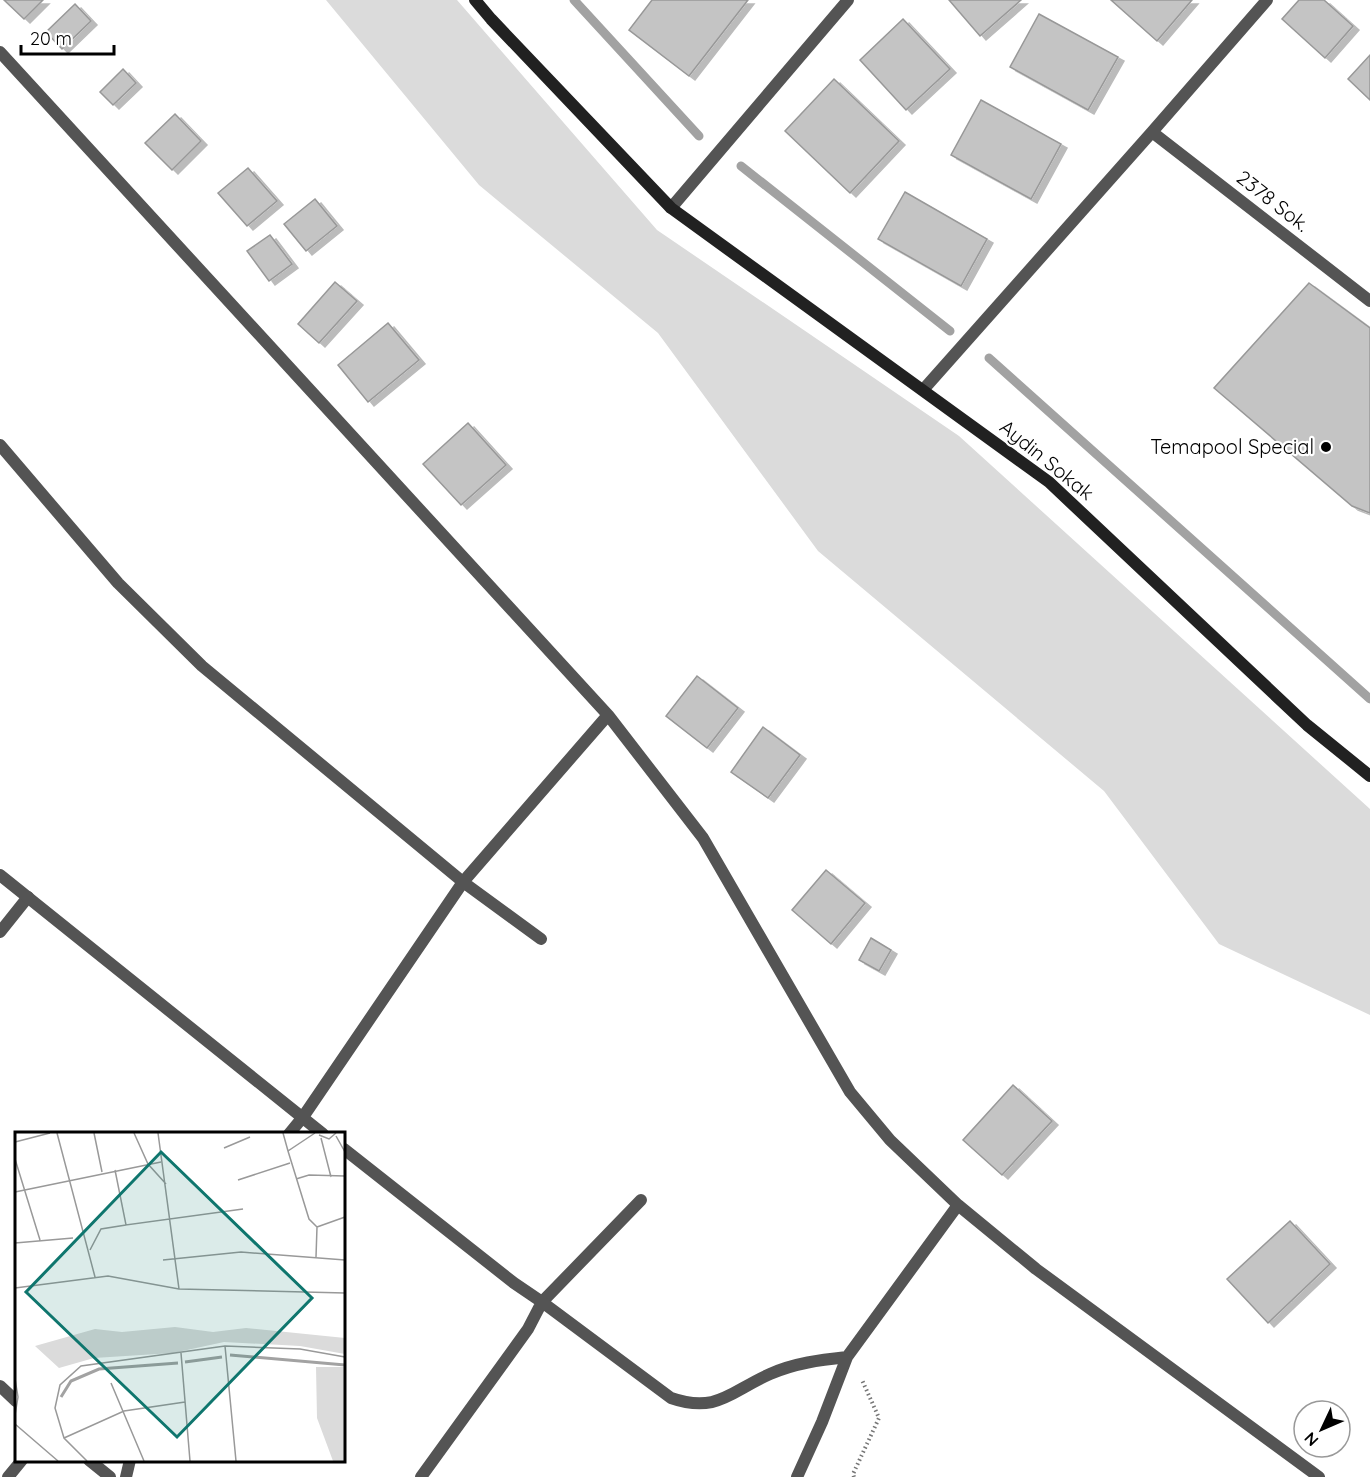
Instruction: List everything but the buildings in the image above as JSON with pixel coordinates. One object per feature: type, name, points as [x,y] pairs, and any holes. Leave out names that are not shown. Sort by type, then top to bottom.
[{"type":"street","name":"Aydin Sokak","points":[[475,0],[671,208],[1049,483],[1307,724],[1370,776]]},
{"type":"street","points":[[671,208],[848,0]]},
{"type":"street","points":[[923,390],[1267,0]]},
{"type":"street","points":[[0,52],[608,715],[703,838],[850,1092],[890,1140],[957,1205],[1036,1269],[1319,1477]]},
{"type":"street","name":"2378 Sok.","points":[[1152,132],[1370,301]]},
{"type":"street","points":[[0,445],[118,583],[202,666],[463,882],[541,939]]},
{"type":"street","points":[[291,1132],[303,1118],[463,882],[608,715]]},
{"type":"street","points":[[0,875],[320,1132]]},
{"type":"street","points":[[0,932],[28,897]]},
{"type":"street","points":[[345,1150],[514,1283],[671,1398],[687,1404],[703,1405],[721,1401],[770,1374],[804,1362],[847,1357]]},
{"type":"street","points":[[421,1477],[528,1329],[542,1302],[640,1200]]},
{"type":"street","points":[[797,1477],[819,1430],[847,1357],[957,1205]]},
{"type":"street","points":[[0,1386],[15,1400]]},
{"type":"street","points":[[8,1477],[21,1462]]},
{"type":"street","points":[[90,1462],[110,1477]]},
{"type":"street","points":[[126,1477],[130,1462]]},
{"type":"path","points":[[847,1357],[867,1388],[879,1418],[853,1474],[854,1477]]},
{"type":"shaded area","points":[[326,0],[457,0],[657,230],[959,436],[1370,809],[1370,1015],[1219,944],[1104,791],[818,551],[658,333],[479,185]]},
{"type":"waterway","points":[[574,0],[699,136]]},
{"type":"waterway","points":[[741,166],[950,331]]},
{"type":"waterway","points":[[989,358],[1370,699]]},
{"type":"place","name":"Temapool Special","points":[[1326,447]]}]
